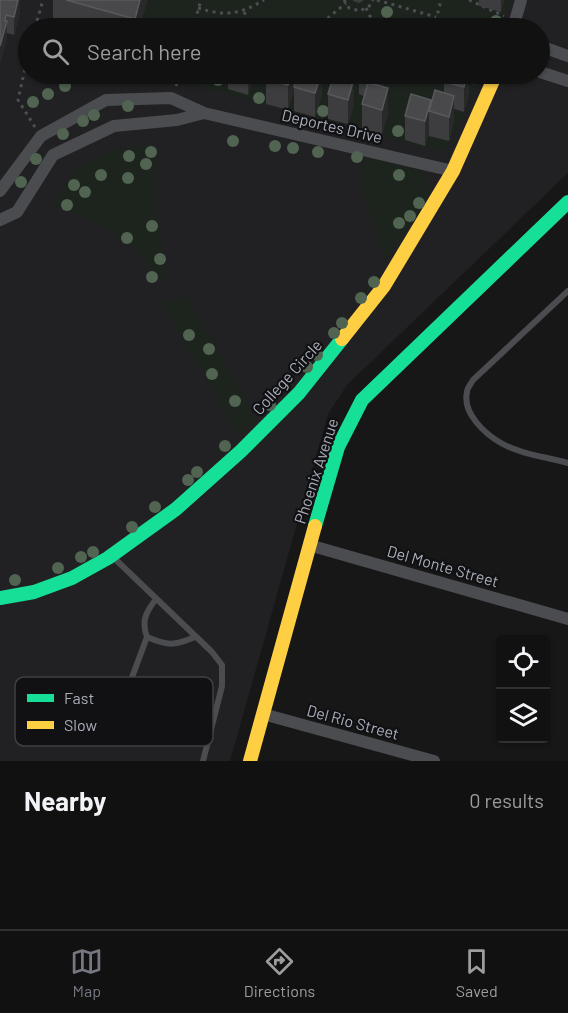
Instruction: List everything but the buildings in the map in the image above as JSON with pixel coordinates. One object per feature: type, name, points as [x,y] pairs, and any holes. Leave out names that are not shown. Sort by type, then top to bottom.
[{"type":"street","points":[[512,18],[521,0]]},
{"type":"street","points":[[550,50],[568,56]]},
{"type":"street","points":[[550,75],[568,81]]},
{"type":"street","name":"College Circle","points":[[0,598],[34,592],[72,578],[111,556],[176,508],[241,451],[299,393],[384,286],[453,171],[492,84]]},
{"type":"street","name":"Deportes Drive","points":[[0,190],[41,136],[106,100],[171,98],[204,113],[453,171]]},
{"type":"street","name":"Deportes Drive","points":[[0,219],[17,212],[53,155],[114,126],[177,120],[204,113]]},
{"type":"street","name":"Phoenix Avenue","points":[[250,761],[309,545],[339,442],[348,421],[362,400],[568,202]]},
{"type":"street","name":"Del Monte Street","points":[[309,545],[568,619]]},
{"type":"street","name":"Del Rio Street","points":[[263,714],[434,761]]},
{"type":"lane","points":[[568,291],[473,380],[467,391],[466,399],[467,407],[474,418],[501,444],[568,463]]},
{"type":"lane","points":[[111,556],[222,665],[222,686],[213,722]]},
{"type":"lane","points":[[132,677],[147,637],[142,624],[147,610],[156,598]]},
{"type":"lane","points":[[147,637],[164,644],[178,644],[195,637]]},
{"type":"lane","points":[[203,761],[207,746]]},
{"type":"path","points":[[38,18],[43,0]]},
{"type":"path","points":[[196,18],[201,0]]},
{"type":"path","points":[[198,8],[215,13],[244,12],[264,0]]},
{"type":"path","points":[[327,18],[345,1],[349,8],[360,11],[375,0],[436,17],[441,0]]},
{"type":"path","points":[[469,0],[505,18]]},
{"type":"path","points":[[366,8],[371,18]]},
{"type":"path","points":[[244,12],[247,18]]},
{"type":"path","points":[[22,84],[18,100],[41,136]]},
{"type":"shaded area","points":[[0,0],[568,0],[568,173],[347,385],[328,414],[230,761],[0,761]]},
{"type":"shaded area","points":[[147,0],[510,0],[504,18],[142,18]]},
{"type":"shaded area","points":[[192,84],[477,84],[450,142],[444,148],[433,150]]},
{"type":"shaded area","points":[[138,146],[156,146],[155,209],[169,280],[164,282],[127,244],[100,225],[51,204],[69,180],[87,163],[109,152]]},
{"type":"shaded area","points":[[367,156],[421,171],[427,178],[430,188],[428,200],[386,259],[365,201],[363,161]]},
{"type":"shaded area","points":[[186,296],[255,417],[254,424],[245,432],[240,433],[235,429],[161,301]]},
{"type":"traffic: fast","points":[[315,526],[338,447],[362,400],[568,202]]},
{"type":"traffic: fast","points":[[0,598],[34,592],[72,578],[108,558],[176,509],[241,451],[299,393],[342,339]]},
{"type":"traffic: slow","points":[[342,339],[384,286],[453,171],[492,84]]},
{"type":"traffic: slow","points":[[250,761],[315,526]]}]
